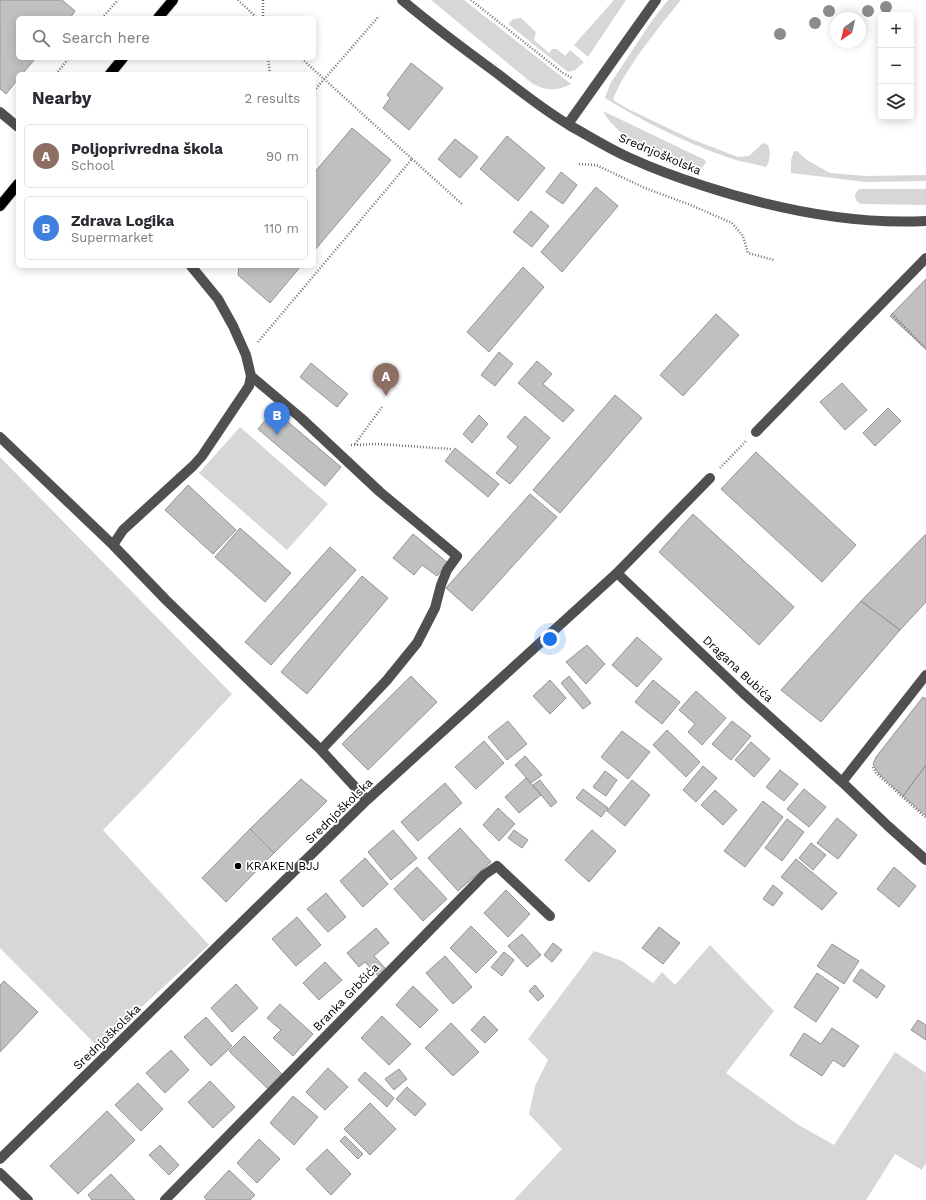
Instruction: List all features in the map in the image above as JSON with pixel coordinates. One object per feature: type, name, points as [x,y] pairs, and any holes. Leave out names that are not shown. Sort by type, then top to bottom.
[{"type":"main road","points":[[160,16],[173,0]]},
{"type":"main road","points":[[112,72],[122,60]]},
{"type":"main road","points":[[0,206],[16,186]]},
{"type":"street","name":"Srednjoškolska","points":[[402,0],[523,94],[568,124],[630,158],[676,177],[764,204],[848,218],[896,222],[926,221]]},
{"type":"street","points":[[568,124],[656,0]]},
{"type":"street","points":[[0,112],[16,125]]},
{"type":"street","points":[[756,432],[926,258]]},
{"type":"street","points":[[113,545],[123,530],[202,456],[249,386],[251,376],[246,355],[233,326],[218,299],[193,268]]},
{"type":"street","points":[[251,376],[301,418],[380,492],[457,556],[445,575],[435,608],[416,643],[387,680],[321,750]]},
{"type":"street","points":[[0,437],[113,545],[166,600],[321,750],[367,800]]},
{"type":"street","name":"Srednjoškolska","points":[[0,1159],[367,800],[617,573],[710,478]]},
{"type":"street","name":"Dragana Bubića","points":[[617,573],[743,693],[926,860]]},
{"type":"street","points":[[842,782],[926,675]]},
{"type":"street","name":"Branka Grbčića","points":[[165,1200],[484,875],[497,866],[550,916]]},
{"type":"street","points":[[0,1173],[28,1200]]},
{"type":"path","points":[[104,16],[118,0]]},
{"type":"path","points":[[238,0],[255,16]]},
{"type":"path","points":[[263,0],[263,16]]},
{"type":"path","points":[[471,0],[563,73],[572,78]]},
{"type":"path","points":[[316,89],[379,16]]},
{"type":"path","points":[[58,72],[67,60]]},
{"type":"path","points":[[268,60],[270,72]]},
{"type":"path","points":[[303,60],[462,204]]},
{"type":"path","points":[[246,355],[412,159]]},
{"type":"path","points":[[579,164],[596,165],[645,188],[693,206],[732,224],[743,236],[748,253],[774,260]]},
{"type":"path","points":[[882,303],[926,349]]},
{"type":"path","points":[[354,444],[382,407]]},
{"type":"path","points":[[710,478],[756,432]]},
{"type":"path","points":[[333,448],[354,444],[378,444],[452,449]]},
{"type":"path","points":[[872,762],[876,773],[926,818]]},
{"type":"shaded area","points":[[431,0],[464,0],[571,84],[557,89],[547,89],[533,84]]},
{"type":"shaded area","points":[[614,0],[626,0],[588,57],[574,45]]},
{"type":"shaded area","points":[[668,0],[681,0],[639,54],[621,82],[613,100],[628,109],[691,139],[738,157],[749,156],[763,143],[768,145],[770,156],[766,167],[736,160],[685,141],[605,98],[610,84],[651,22]]},
{"type":"shaded area","points":[[521,18],[536,32],[534,40],[549,53],[552,49],[557,49],[565,56],[570,50],[584,62],[575,70],[568,72],[508,24],[513,19]]},
{"type":"shaded area","points":[[603,111],[705,160],[706,163],[700,170],[696,170],[657,154],[631,140],[610,122]]},
{"type":"shaded area","points":[[794,151],[797,151],[807,160],[830,173],[866,176],[926,175],[926,181],[866,182],[791,173],[791,160]]},
{"type":"shaded area","points":[[859,189],[926,189],[926,205],[861,204],[856,200],[855,196]]},
{"type":"shaded area","points":[[240,427],[328,504],[287,550],[199,473]]},
{"type":"shaded area","points":[[0,457],[232,694],[103,830],[209,945],[98,1047],[0,948]]},
{"type":"shaded area","points":[[710,945],[774,1011],[726,1073],[797,1124],[834,1145],[895,1052],[926,1073],[926,1163],[922,1170],[895,1154],[866,1200],[514,1200],[562,1149],[529,1114],[535,1086],[548,1060],[528,1039],[594,951],[622,961],[653,983],[662,972],[675,985]]},
{"type":"building","points":[[0,0],[62,0],[75,11],[71,16],[16,16],[16,60],[34,60],[24,72],[16,72],[16,82],[6,94],[0,89]]},
{"type":"building","points":[[411,63],[443,88],[409,130],[383,108],[390,98],[387,95]]},
{"type":"building","points":[[352,128],[391,160],[316,249],[316,171]]},
{"type":"building","points":[[507,136],[545,168],[518,201],[480,169]]},
{"type":"building","points":[[455,139],[478,157],[460,178],[438,159]]},
{"type":"building","points":[[561,172],[577,185],[563,204],[546,192]]},
{"type":"building","points":[[596,187],[618,206],[562,272],[541,252]]},
{"type":"building","points":[[531,211],[549,226],[532,247],[513,232]]},
{"type":"building","points":[[523,267],[544,287],[489,352],[467,332]]},
{"type":"building","points":[[239,268],[299,268],[270,303],[238,275]]},
{"type":"building","points":[[926,279],[926,349],[890,316]]},
{"type":"building","points":[[716,314],[739,335],[683,396],[660,375]]},
{"type":"building","points":[[499,352],[513,364],[495,386],[481,375]]},
{"type":"building","points":[[537,361],[552,374],[543,384],[574,410],[563,422],[518,383]]},
{"type":"building","points":[[311,363],[348,394],[337,407],[300,377]]},
{"type":"building","points":[[842,383],[867,410],[845,430],[820,402]]},
{"type":"building","points":[[615,395],[642,418],[560,513],[533,490]]},
{"type":"building","points":[[888,408],[901,421],[875,446],[863,433]]},
{"type":"building","points":[[274,410],[341,467],[325,486],[258,429]]},
{"type":"building","points":[[479,415],[488,424],[472,443],[463,434]]},
{"type":"building","points":[[525,416],[550,438],[510,484],[496,473],[518,447],[507,437]]},
{"type":"building","points":[[455,448],[499,484],[488,497],[445,461]]},
{"type":"building","points":[[756,452],[856,545],[822,582],[721,489]]},
{"type":"building","points":[[188,485],[236,530],[213,554],[165,510]]},
{"type":"building","points":[[530,494],[557,517],[472,611],[446,588]]},
{"type":"building","points":[[693,514],[794,607],[759,645],[659,552]]},
{"type":"building","points":[[240,528],[291,573],[265,602],[215,557]]},
{"type":"building","points":[[413,534],[448,563],[437,576],[422,565],[414,575],[393,558]]},
{"type":"building","points":[[926,534],[926,602],[900,630],[861,601]]},
{"type":"building","points":[[330,547],[356,570],[271,665],[245,642]]},
{"type":"building","points":[[362,576],[388,598],[307,694],[281,672]]},
{"type":"building","points":[[861,601],[900,630],[821,722],[781,690]]},
{"type":"building","points":[[637,637],[662,659],[637,687],[612,665]]},
{"type":"building","points":[[587,645],[605,664],[586,684],[566,662]]},
{"type":"building","points":[[411,676],[437,702],[368,770],[342,744]]},
{"type":"building","points":[[569,676],[591,703],[583,709],[561,683]]},
{"type":"building","points":[[550,680],[566,698],[550,714],[533,696]]},
{"type":"building","points":[[653,680],[680,702],[662,724],[635,702]]},
{"type":"building","points":[[696,691],[726,718],[702,745],[688,732],[695,724],[679,710]]},
{"type":"building","points":[[923,697],[926,699],[926,765],[903,796],[878,773],[873,764],[876,757]]},
{"type":"building","points":[[508,721],[527,744],[507,760],[488,737]]},
{"type":"building","points":[[732,721],[751,736],[731,760],[712,744]]},
{"type":"building","points":[[667,730],[700,762],[686,777],[653,745]]},
{"type":"building","points":[[622,731],[650,752],[628,779],[601,757]]},
{"type":"building","points":[[484,741],[504,763],[476,789],[455,767]]},
{"type":"building","points":[[751,742],[770,759],[754,777],[735,760]]},
{"type":"building","points":[[525,756],[542,775],[531,783],[515,765]]},
{"type":"building","points":[[926,765],[926,816],[903,796]]},
{"type":"building","points":[[703,766],[717,778],[696,802],[683,790]]},
{"type":"building","points":[[780,770],[798,784],[784,801],[766,787]]},
{"type":"building","points":[[605,771],[617,780],[606,796],[593,787]]},
{"type":"building","points":[[526,778],[541,795],[519,813],[505,797]]},
{"type":"building","points":[[301,779],[327,801],[274,853],[250,829]]},
{"type":"building","points":[[540,780],[557,802],[551,807],[533,785]]},
{"type":"building","points":[[632,780],[650,795],[625,826],[607,811]]},
{"type":"building","points":[[445,783],[462,803],[418,841],[401,822]]},
{"type":"building","points":[[583,789],[608,808],[601,817],[576,798]]},
{"type":"building","points":[[804,789],[826,807],[809,827],[787,809]]},
{"type":"building","points":[[715,790],[737,810],[723,825],[701,805]]},
{"type":"building","points":[[763,801],[783,817],[745,867],[724,851]]},
{"type":"building","points":[[498,808],[515,824],[499,841],[483,825]]},
{"type":"building","points":[[837,818],[857,835],[838,859],[817,843]]},
{"type":"building","points":[[787,819],[804,832],[782,861],[765,848]]},
{"type":"building","points":[[460,828],[491,862],[458,891],[428,858]]},
{"type":"building","name":"KRAKEN BJJ","points":[[250,829],[274,853],[226,902],[202,878]]},
{"type":"building","points":[[393,830],[417,858],[391,880],[368,852]]},
{"type":"building","points":[[514,830],[528,840],[522,848],[508,838]]},
{"type":"building","points":[[592,830],[616,851],[589,882],[565,860]]},
{"type":"building","points":[[811,843],[826,855],[813,870],[799,858]]},
{"type":"building","points":[[365,858],[388,884],[363,907],[340,881]]},
{"type":"building","points":[[796,859],[837,893],[822,910],[781,877]]},
{"type":"building","points":[[417,867],[447,899],[423,921],[394,889]]},
{"type":"building","points":[[894,867],[916,886],[899,907],[877,889]]},
{"type":"building","points":[[773,885],[783,893],[773,906],[763,899]]},
{"type":"building","points":[[506,890],[530,914],[508,937],[484,913]]},
{"type":"building","points":[[326,893],[346,917],[328,932],[307,909]]},
{"type":"building","points":[[297,917],[321,945],[296,966],[272,939]]},
{"type":"building","points":[[471,926],[497,952],[476,973],[450,948]]},
{"type":"building","points":[[659,927],[680,943],[663,964],[642,948]]},
{"type":"building","points":[[376,928],[389,943],[374,956],[387,970],[379,977],[365,962],[359,967],[347,953]]},
{"type":"building","points":[[522,934],[541,955],[527,967],[508,946]]},
{"type":"building","points":[[553,943],[562,950],[552,962],[544,955]]},
{"type":"building","points":[[832,944],[859,961],[844,984],[817,966]]},
{"type":"building","points":[[504,952],[514,960],[502,976],[491,967]]},
{"type":"building","points":[[445,956],[472,987],[453,1004],[426,973]]},
{"type":"building","points":[[325,962],[342,980],[319,1000],[303,983]]},
{"type":"building","points":[[861,969],[885,986],[877,998],[853,981]]},
{"type":"building","points":[[817,973],[839,988],[816,1022],[794,1007]]},
{"type":"building","points":[[4,981],[38,1012],[0,1052],[0,985]]},
{"type":"building","points":[[236,984],[258,1008],[232,1032],[211,1008]]},
{"type":"building","points":[[535,985],[544,996],[538,1001],[529,991]]},
{"type":"building","points":[[413,986],[438,1010],[420,1028],[396,1005]]},
{"type":"building","points":[[280,1004],[313,1034],[293,1056],[273,1038],[281,1030],[267,1018]]},
{"type":"building","points":[[382,1016],[411,1044],[389,1065],[361,1038]]},
{"type":"building","points":[[484,1016],[498,1030],[485,1043],[471,1030]]},
{"type":"building","points":[[206,1017],[232,1046],[211,1066],[184,1037]]},
{"type":"building","points":[[918,1020],[926,1025],[926,1040],[911,1030]]},
{"type":"building","points":[[451,1023],[479,1052],[453,1076],[425,1048]]},
{"type":"building","points":[[832,1028],[859,1046],[844,1067],[833,1060],[822,1076],[790,1055],[804,1033],[821,1044]]},
{"type":"building","points":[[244,1036],[283,1075],[269,1090],[229,1051]]},
{"type":"building","points":[[171,1050],[189,1070],[165,1093],[146,1073]]},
{"type":"building","points":[[328,1068],[348,1087],[325,1110],[306,1092]]},
{"type":"building","points":[[399,1069],[407,1079],[394,1090],[385,1079]]},
{"type":"building","points":[[365,1072],[394,1098],[387,1107],[358,1080]]},
{"type":"building","points":[[210,1081],[235,1107],[213,1128],[188,1102]]},
{"type":"building","points":[[138,1083],[163,1109],[141,1131],[115,1105]]},
{"type":"building","points":[[407,1087],[426,1104],[415,1116],[396,1099]]},
{"type":"building","points":[[293,1096],[318,1117],[294,1145],[270,1123]]},
{"type":"building","points":[[370,1103],[396,1129],[370,1155],[344,1129]]},
{"type":"building","points":[[107,1111],[135,1140],[78,1194],[50,1166]]},
{"type":"building","points":[[345,1136],[363,1154],[358,1159],[340,1141]]},
{"type":"building","points":[[259,1139],[280,1159],[257,1183],[237,1163]]},
{"type":"building","points":[[160,1145],[179,1165],[169,1175],[149,1155]]},
{"type":"building","points":[[327,1149],[351,1174],[331,1195],[306,1169]]},
{"type":"building","points":[[229,1170],[255,1195],[250,1200],[207,1200],[204,1197]]},
{"type":"building","points":[[111,1174],[135,1200],[92,1200],[88,1195]]},
{"type":"place","name":"Poljoprivredna škola","points":[[386,396]]},
{"type":"place","name":"Zdrava Logika","points":[[277,435]]},
{"type":"place","name":"KRAKEN BJJ","points":[[238,866]]}]
